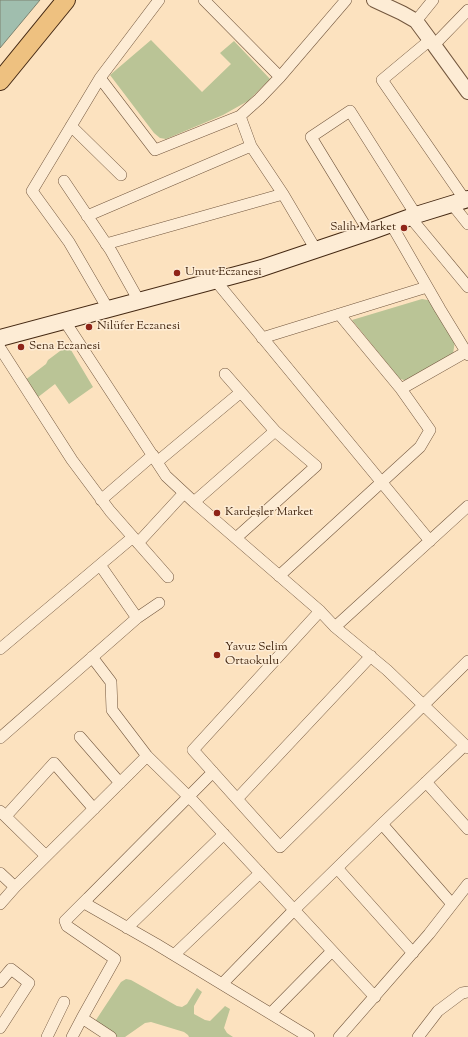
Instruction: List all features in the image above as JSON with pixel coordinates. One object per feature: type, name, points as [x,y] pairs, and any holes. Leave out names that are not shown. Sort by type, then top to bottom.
[{"type":"main road","points":[[0,81],[66,0]]},
{"type":"main road","points":[[0,338],[262,268],[413,216],[462,201]]},
{"type":"street","points":[[108,309],[69,242],[32,191],[100,78],[159,0]]},
{"type":"street","points":[[204,0],[280,77]]},
{"type":"street","points":[[100,78],[156,150],[240,116],[280,77],[346,0]]},
{"type":"street","points":[[374,0],[416,21],[466,83]]},
{"type":"street","points":[[416,21],[433,0]]},
{"type":"street","points":[[468,10],[432,42],[382,80],[462,201],[468,224]]},
{"type":"street","points":[[369,232],[311,137],[350,111],[413,216],[468,287]]},
{"type":"street","points":[[240,116],[251,146],[283,194],[316,250]]},
{"type":"street","points":[[71,126],[121,175]]},
{"type":"street","points":[[87,216],[251,146]]},
{"type":"street","points":[[64,181],[106,244],[139,301]]},
{"type":"street","points":[[106,244],[283,194]]},
{"type":"street","points":[[391,224],[467,353],[401,390]]},
{"type":"street","points":[[214,280],[430,541]]},
{"type":"street","points":[[262,338],[427,287]]},
{"type":"street","points":[[280,576],[420,447],[430,430],[401,390],[339,314]]},
{"type":"street","points":[[64,320],[166,476],[320,611],[335,627],[371,656],[466,747],[426,782],[382,824],[294,910],[222,984]]},
{"type":"street","points":[[0,348],[72,460],[101,500],[168,577]]},
{"type":"street","points":[[226,374],[275,431],[316,466],[236,538]]},
{"type":"street","points":[[101,500],[241,392]]},
{"type":"street","points":[[194,502],[275,431]]},
{"type":"street","points":[[0,649],[100,565],[135,540],[184,493]]},
{"type":"street","points":[[335,627],[468,506]]},
{"type":"street","points":[[100,565],[136,618]]},
{"type":"street","points":[[0,738],[136,618],[159,603]]},
{"type":"street","points":[[320,611],[193,750],[280,847],[468,661]]},
{"type":"street","points":[[237,799],[371,656]]},
{"type":"street","points":[[92,657],[111,682],[112,710],[147,756],[224,834],[375,997]]},
{"type":"street","points":[[80,737],[120,783]]},
{"type":"street","points":[[0,904],[15,887],[147,756]]},
{"type":"street","points":[[46,856],[3,814],[54,763],[94,809]]},
{"type":"street","points":[[72,1037],[115,959],[67,926],[65,922],[213,772]]},
{"type":"street","points":[[426,782],[468,830]]},
{"type":"street","points":[[382,824],[452,904]]},
{"type":"street","points":[[127,928],[224,834]]},
{"type":"street","points":[[338,868],[413,953]]},
{"type":"street","points":[[0,873],[15,887]]},
{"type":"street","points":[[174,955],[260,873]]},
{"type":"street","points":[[339,1037],[413,953],[468,884]]},
{"type":"street","points":[[88,898],[86,904],[310,1037]]},
{"type":"street","points":[[271,1014],[332,951]]},
{"type":"street","points":[[0,982],[11,969],[29,983],[0,1028]]},
{"type":"street","points":[[418,1037],[438,1011],[462,993],[468,992]]},
{"type":"street","points":[[47,1037],[64,1002]]},
{"type":"street","points":[[82,1018],[111,1037]]},
{"type":"green space","points":[[151,40],[202,92],[231,64],[220,53],[234,41],[270,79],[248,101],[223,115],[166,139],[160,138],[154,133],[110,75]]},
{"type":"green space","points":[[422,299],[433,301],[455,341],[453,354],[408,381],[400,379],[352,320]]},
{"type":"green space","points":[[68,345],[93,387],[69,404],[55,384],[33,401],[20,384]]},
{"type":"green space","points":[[126,979],[131,980],[177,1006],[182,1007],[187,1004],[197,988],[202,992],[194,1006],[194,1014],[210,1021],[225,1006],[230,1009],[224,1028],[227,1033],[233,1037],[189,1037],[184,1032],[151,1022],[145,1023],[125,1037],[113,1037],[94,1024],[121,982]]},
{"type":"shaded area","points":[[0,0],[40,0],[0,48]]},
{"type":"place","name":"Salih Market","points":[[404,228]]},
{"type":"place","name":"Umut Eczanesi","points":[[177,273]]},
{"type":"place","name":"Nilüfer Eczanesi","points":[[89,327]]},
{"type":"place","name":"Sena Eczanesi","points":[[21,347]]},
{"type":"place","name":"Kardeşler Market","points":[[217,513]]},
{"type":"place","name":"Yavuz Selim Ortaokulu","points":[[217,655]]}]
